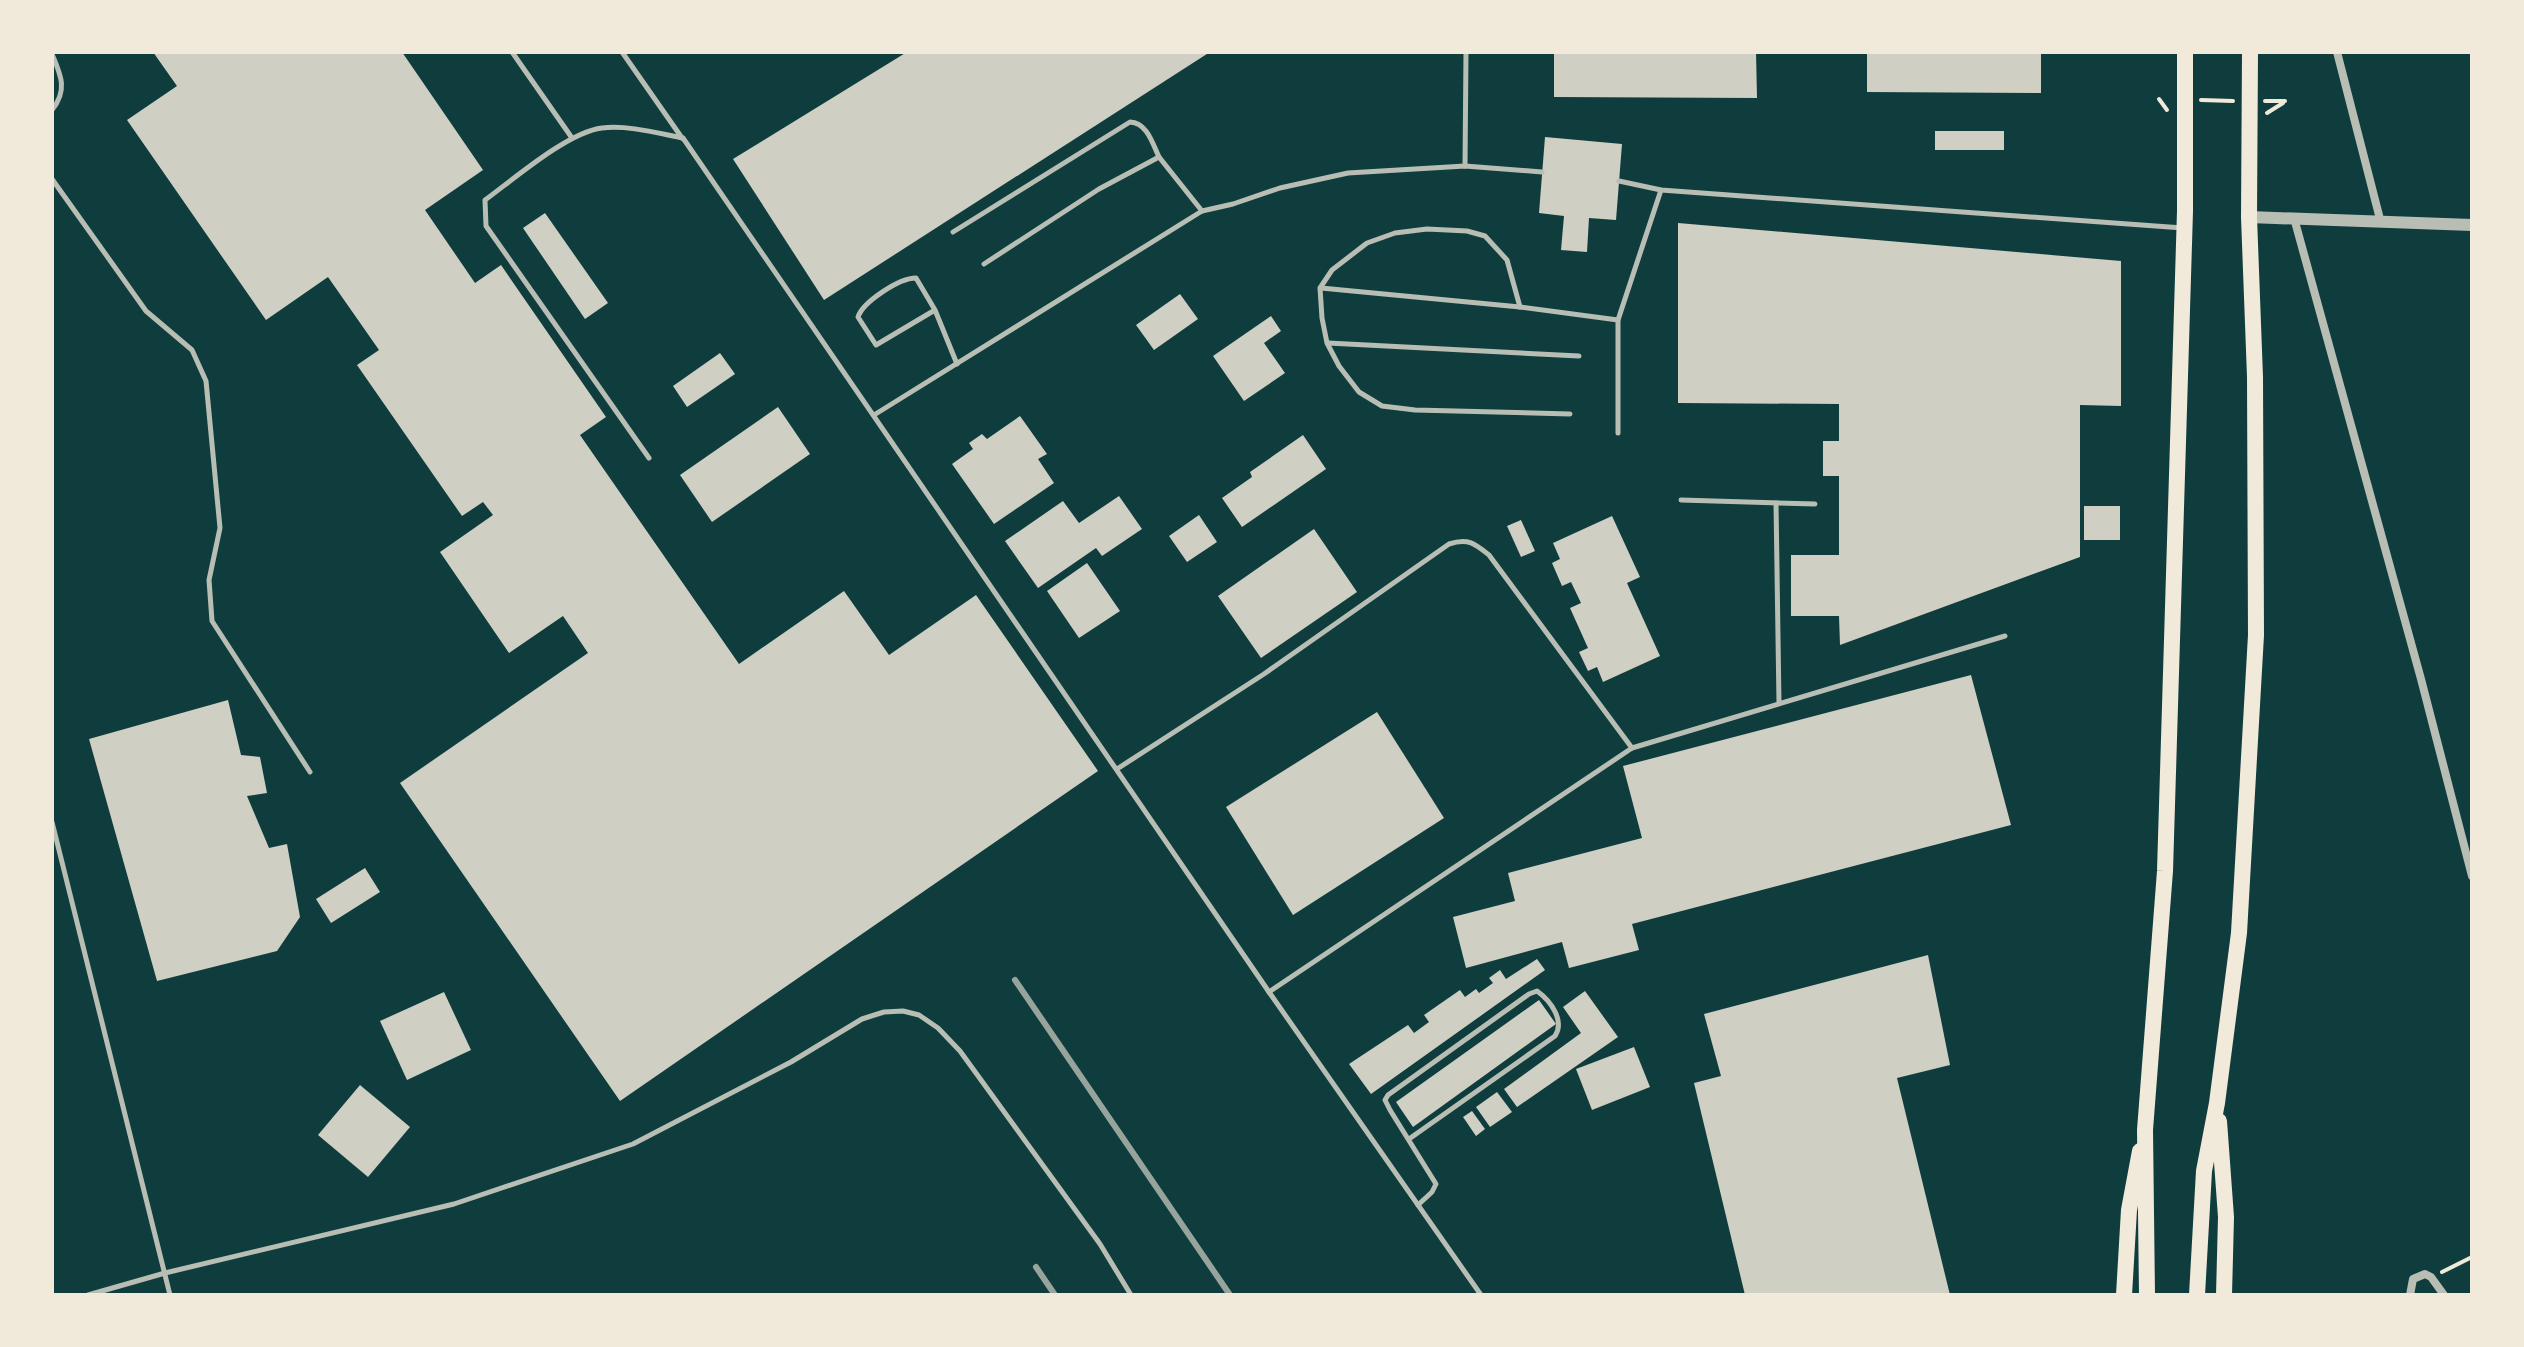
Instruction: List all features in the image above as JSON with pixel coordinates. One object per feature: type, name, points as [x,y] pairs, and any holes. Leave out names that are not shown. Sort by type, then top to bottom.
[{"type":"highway","points":[[2147,1295],[2145,1130],[2165,871],[2185,228],[2185,52]]},
{"type":"highway","points":[[2197,1295],[2204,1171],[2217,1103],[2239,933],[2256,635],[2255,377],[2249,217],[2250,52]]},
{"type":"highway","points":[[2217,1103],[2225,1187],[2224,1295]]},
{"type":"highway","points":[[2124,1295],[2129,1210],[2145,1130]]},
{"type":"street","points":[[2337,52],[2381,223]]},
{"type":"street","points":[[2249,217],[2472,225]]},
{"type":"street","points":[[2294,218],[2472,876]]},
{"type":"street","points":[[2410,1295],[2413,1279],[2428,1275],[2444,1295]]},
{"type":"lane","points":[[512,52],[572,138]]},
{"type":"lane","points":[[622,52],[1481,1295]]},
{"type":"lane","points":[[1465,166],[1466,52]]},
{"type":"lane","points":[[52,54],[63,80],[52,110]]},
{"type":"lane","points":[[953,232],[1130,122],[1138,122],[1145,128],[1159,157],[1202,211]]},
{"type":"lane","points":[[649,458],[486,226],[485,200],[572,138],[600,128],[630,129],[683,138]]},
{"type":"lane","points":[[984,264],[1099,189],[1159,157]]},
{"type":"lane","points":[[874,415],[1202,211],[1280,188],[1348,173],[1465,166],[1542,172]]},
{"type":"lane","points":[[52,179],[146,311],[192,350],[206,381],[220,528],[209,580],[212,621],[310,772]]},
{"type":"lane","points":[[1619,181],[1661,190],[2185,228]]},
{"type":"lane","points":[[1618,433],[1618,320],[1661,190]]},
{"type":"lane","points":[[1520,307],[1507,260],[1485,236],[1467,231],[1427,229],[1395,233],[1367,243],[1332,270],[1320,288],[1327,343],[1339,366],[1359,392],[1382,406],[1415,410],[1570,414]]},
{"type":"lane","points":[[935,310],[876,345],[858,317],[861,307],[906,278],[916,278],[935,310],[957,364]]},
{"type":"lane","points":[[1320,288],[1520,307],[1618,320]]},
{"type":"lane","points":[[1327,343],[1579,356]]},
{"type":"lane","points":[[1681,500],[1815,504]]},
{"type":"lane","points":[[1776,503],[1779,703]]},
{"type":"lane","points":[[1117,769],[1264,674],[1449,544],[1462,540],[1476,545],[1489,555],[1632,748]]},
{"type":"lane","points":[[1269,992],[1632,748],[2005,636]]},
{"type":"lane","points":[[52,822],[170,1295]]},
{"type":"lane","points":[[1409,1139],[1555,1036],[1560,1029],[1559,1020],[1543,996],[1537,991],[1529,994],[1385,1100],[1436,1184],[1418,1205]]},
{"type":"lane","points":[[88,1295],[165,1273],[454,1204],[633,1144],[791,1062],[862,1019],[884,1012],[903,1011],[919,1015],[938,1028],[960,1051],[1100,1244],[1131,1295]]},
{"type":"path","points":[[2159,99],[2175,100]]},
{"type":"path","points":[[2190,100],[2238,101]]},
{"type":"path","points":[[2253,101],[2285,101]]},
{"type":"path","points":[[2428,1275],[2472,1257]]},
{"type":"building","points":[[153,52],[402,52],[483,170],[425,210],[475,283],[501,265],[606,417],[580,435],[739,664],[844,591],[889,655],[976,595],[1098,771],[620,1101],[400,783],[588,653],[563,616],[509,653],[440,552],[493,515],[483,502],[462,516],[357,365],[379,350],[328,277],[266,320],[127,120],[177,86]]},
{"type":"building","points":[[907,52],[1210,52],[824,300],[733,159]]},
{"type":"building","points":[[1554,52],[1756,52],[1757,98],[1554,97]]},
{"type":"building","points":[[1867,52],[2041,52],[2041,93],[1867,92]]},
{"type":"building","points":[[1935,131],[2004,131],[2004,150],[1935,150]]},
{"type":"building","points":[[1545,137],[1622,144],[1616,220],[1589,218],[1587,252],[1561,250],[1564,216],[1539,213]]},
{"type":"building","points":[[545,213],[608,303],[585,319],[523,228]]},
{"type":"building","points":[[1678,223],[2121,261],[2121,406],[2080,405],[2080,557],[1840,645],[1839,616],[1791,616],[1791,555],[1839,555],[1839,476],[1823,476],[1823,441],[1839,441],[1839,404],[1678,403]]},
{"type":"building","points":[[1180,294],[1198,319],[1154,350],[1136,325]]},
{"type":"building","points":[[1271,316],[1281,331],[1264,343],[1285,373],[1244,401],[1213,356]]},
{"type":"building","points":[[720,353],[735,374],[687,407],[673,386]]},
{"type":"building","points":[[778,407],[810,454],[712,522],[680,475]]},
{"type":"building","points":[[1020,416],[1047,454],[1038,459],[1054,483],[994,524],[952,464],[973,449],[969,443],[982,434],[987,439]]},
{"type":"building","points":[[1303,435],[1326,469],[1242,527],[1222,498],[1252,477],[1250,472]]},
{"type":"building","points":[[1119,496],[1142,529],[1102,556],[1096,548],[1038,588],[1005,541],[1063,501],[1079,523]]},
{"type":"building","points":[[2084,506],[2120,506],[2120,540],[2084,540]]},
{"type":"building","points":[[1199,515],[1217,542],[1187,562],[1169,536]]},
{"type":"building","points":[[1612,516],[1640,577],[1627,583],[1660,656],[1603,682],[1597,667],[1588,671],[1579,652],[1588,648],[1570,608],[1581,603],[1571,582],[1562,586],[1552,563],[1560,559],[1553,543]]},
{"type":"building","points":[[1521,520],[1535,551],[1521,557],[1507,526]]},
{"type":"building","points":[[1314,529],[1357,592],[1261,658],[1218,596]]},
{"type":"building","points":[[1087,563],[1120,611],[1079,638],[1047,591]]},
{"type":"building","points":[[1971,675],[2011,825],[1632,924],[1639,950],[1569,968],[1562,942],[1466,968],[1453,917],[1515,901],[1508,873],[1642,838],[1623,766]]},
{"type":"building","points":[[228,700],[241,755],[260,757],[267,793],[247,796],[269,848],[287,844],[300,917],[277,951],[157,981],[89,739]]},
{"type":"building","points":[[1377,712],[1444,818],[1293,915],[1226,807]]},
{"type":"building","points":[[365,868],[380,892],[331,923],[316,899]]},
{"type":"building","points":[[1928,955],[1950,1065],[1897,1078],[1950,1295],[1745,1295],[1694,1083],[1721,1076],[1704,1014]]},
{"type":"building","points":[[1537,959],[1545,970],[1371,1094],[1349,1064],[1408,1025],[1414,1033],[1429,1022],[1424,1015],[1460,990],[1465,997],[1476,989],[1479,993],[1493,983],[1489,978],[1500,970],[1506,979]]},
{"type":"building","points":[[1585,991],[1618,1037],[1517,1107],[1504,1089],[1581,1033],[1563,1007]]},
{"type":"building","points":[[444,992],[471,1050],[407,1080],[380,1021]]},
{"type":"building","points":[[1539,1000],[1556,1024],[1413,1127],[1396,1102]]},
{"type":"building","points":[[1634,1047],[1650,1087],[1592,1110],[1576,1069]]},
{"type":"building","points":[[360,1085],[410,1127],[368,1177],[318,1135]]},
{"type":"building","points":[[1497,1092],[1512,1112],[1490,1127],[1476,1107]]},
{"type":"building","points":[[1472,1111],[1485,1129],[1476,1136],[1463,1117]]},
{"type":"railway","points":[[1015,980],[1230,1295]]},
{"type":"railway","points":[[1036,1267],[1055,1295]]}]
